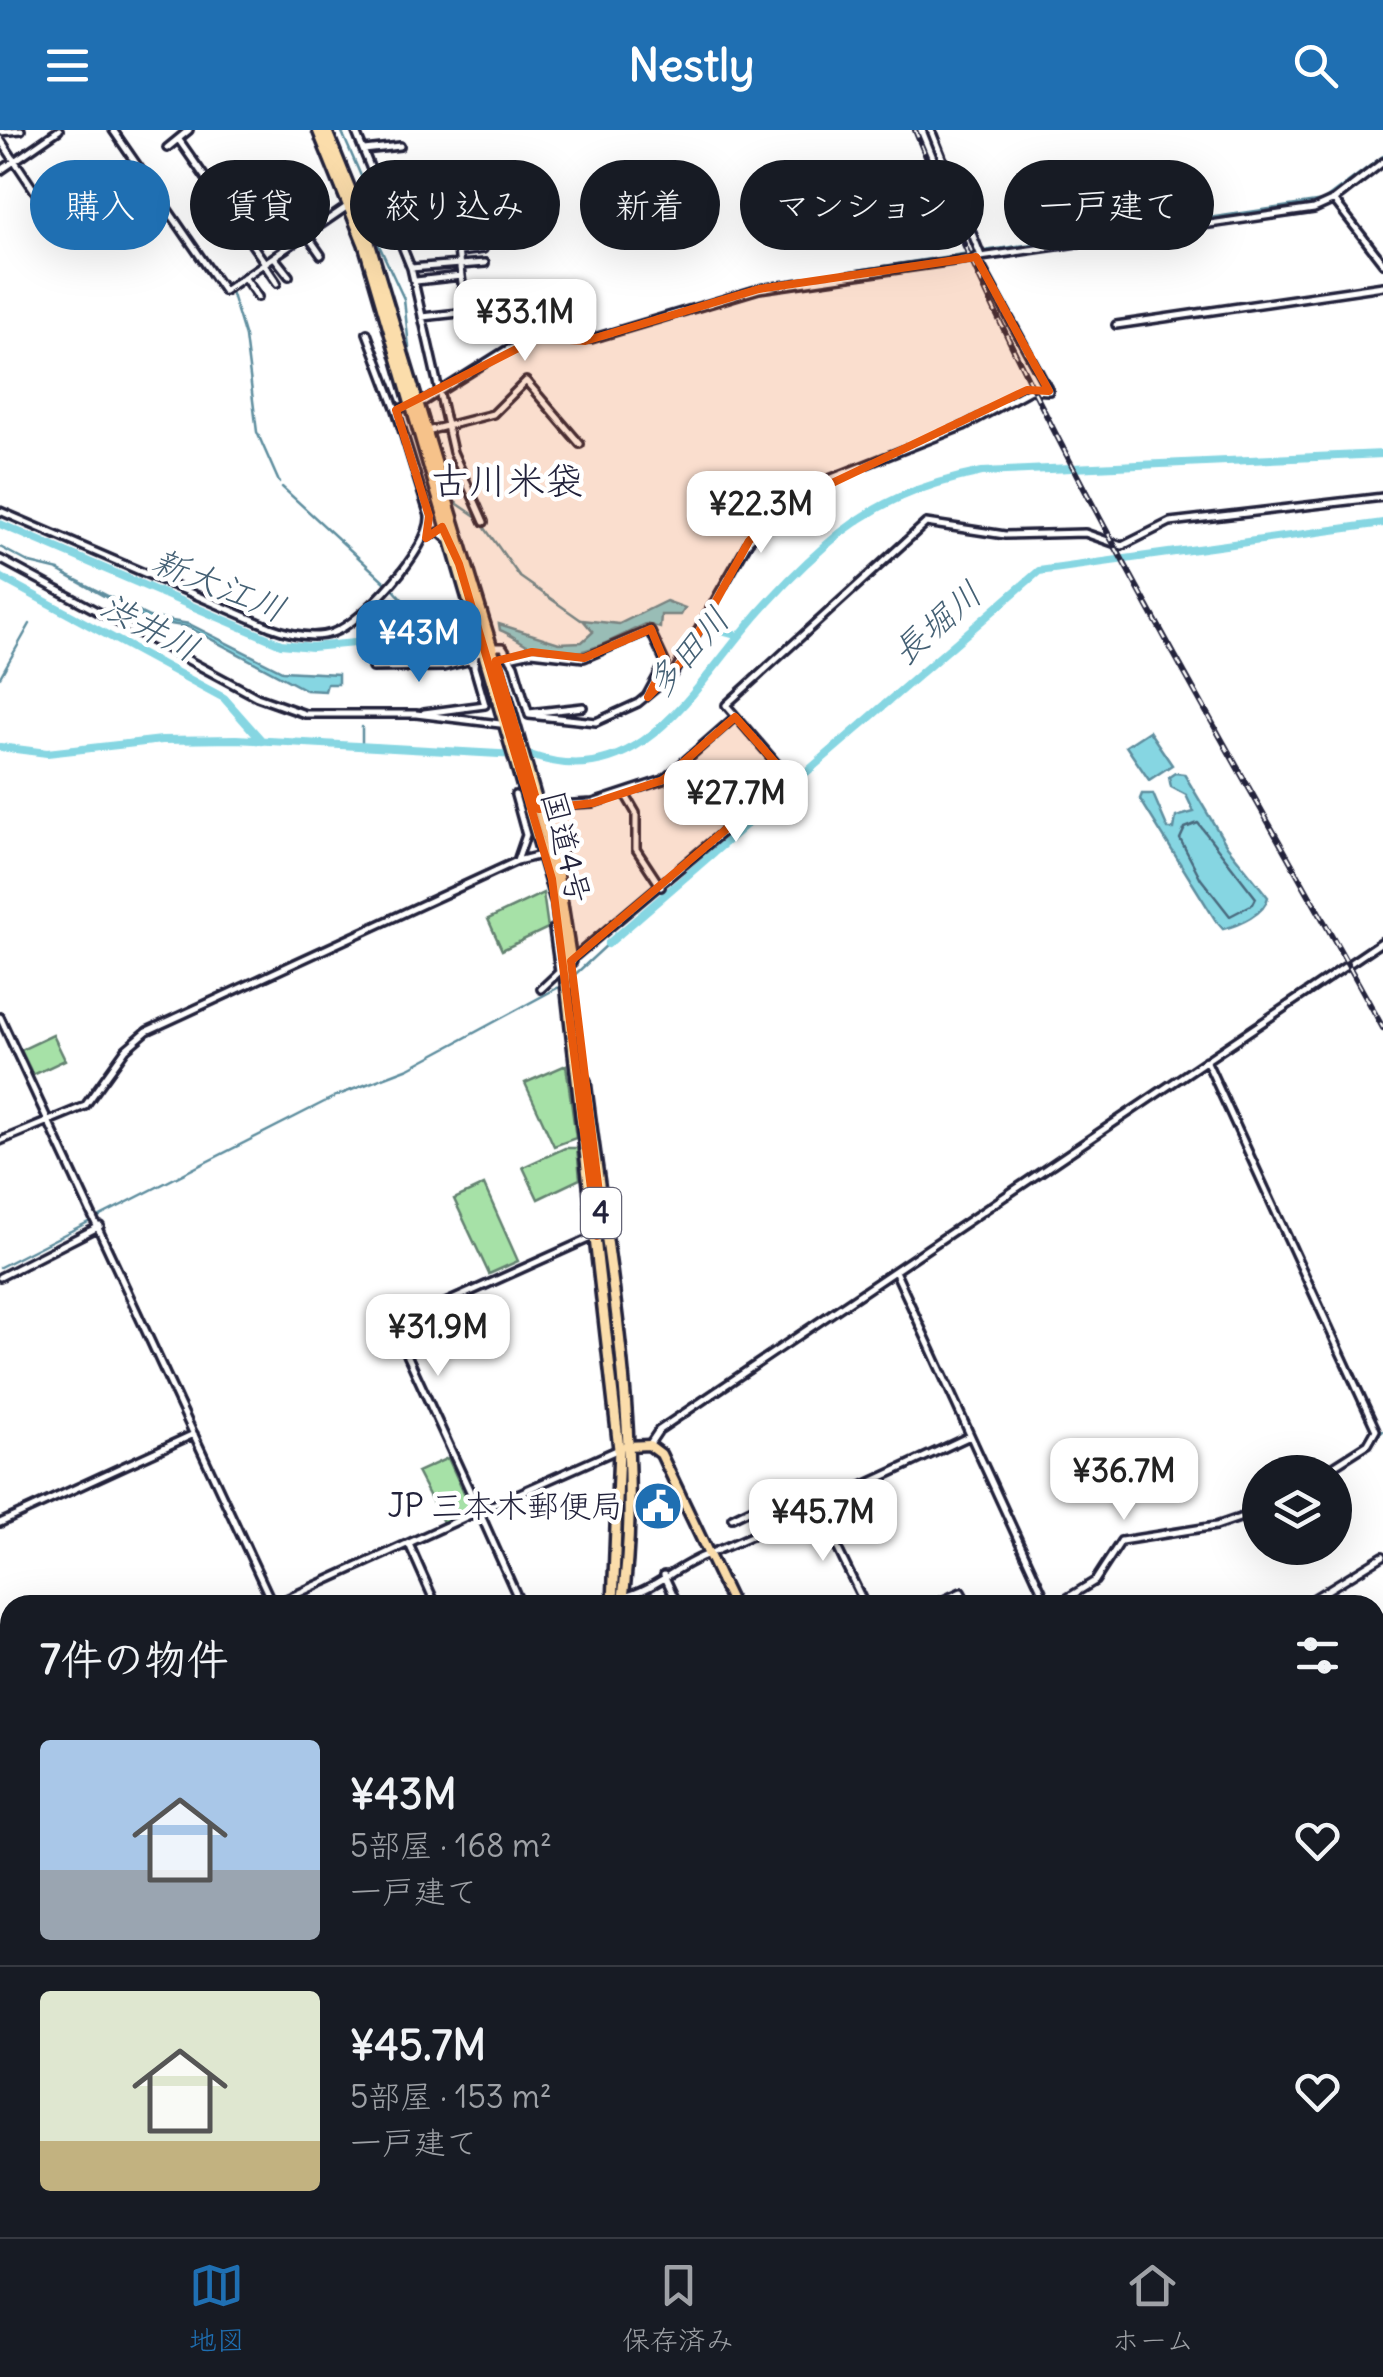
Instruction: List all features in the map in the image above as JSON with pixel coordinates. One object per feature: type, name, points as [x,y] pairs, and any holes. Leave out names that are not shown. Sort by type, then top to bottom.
[{"type":"highway","name":"国道4号","points":[[318,130],[350,204]]},
{"type":"highway","name":"国道4号","points":[[326,130],[362,218],[418,403],[459,564],[487,649]]},
{"type":"highway","name":"国道4号","points":[[366,250],[429,430],[487,649],[548,853],[570,983],[623,1448],[616,1595]]},
{"type":"main road","points":[[623,1448],[649,1445],[663,1459],[728,1595]]},
{"type":"street","points":[[22,130],[0,136],[30,185]]},
{"type":"street","points":[[0,171],[59,130]]},
{"type":"street","points":[[113,130],[134,160]]},
{"type":"street","points":[[167,148],[189,130]]},
{"type":"street","points":[[356,130],[368,160]]},
{"type":"street","points":[[526,713],[596,722],[648,698],[684,659],[749,542],[782,506],[829,479],[964,426],[1030,390],[1048,391],[979,256],[930,130]]},
{"type":"street","points":[[179,140],[193,160]]},
{"type":"street","points":[[364,150],[400,146]]},
{"type":"street","points":[[396,410],[437,393],[506,350],[538,338],[585,341],[759,289],[1322,207],[1383,162]]},
{"type":"street","points":[[1334,200],[1383,263]]},
{"type":"street","points":[[330,218],[350,204]]},
{"type":"street","points":[[170,213],[224,291],[284,250]]},
{"type":"street","points":[[255,250],[276,283]]},
{"type":"street","points":[[318,250],[321,255]]},
{"type":"street","points":[[404,250],[446,426],[484,522]]},
{"type":"street","points":[[475,250],[459,252],[463,293],[486,288]]},
{"type":"street","points":[[274,257],[289,276]]},
{"type":"street","points":[[411,268],[485,263]]},
{"type":"street","points":[[414,281],[462,276]]},
{"type":"street","points":[[244,277],[258,297]]},
{"type":"street","points":[[1116,325],[1383,286]]},
{"type":"street","points":[[422,317],[487,310]]},
{"type":"street","points":[[367,333],[429,516],[426,538]]},
{"type":"street","points":[[429,430],[492,414],[526,381],[580,444]]},
{"type":"street","points":[[541,989],[566,962],[788,778],[726,705],[926,523],[1004,535],[1085,533],[1122,546],[1170,522],[1383,497]]},
{"type":"street","points":[[0,510],[270,627],[307,636],[328,634],[350,623],[426,538],[436,532],[445,536],[459,564]]},
{"type":"street","points":[[0,558],[256,697],[305,714],[416,714],[486,706],[475,655],[500,646],[516,671],[526,713]]},
{"type":"street","points":[[510,657],[532,652],[584,658],[650,630],[665,662],[648,698]]},
{"type":"street","points":[[372,668],[443,667],[468,660],[474,664]]},
{"type":"street","points":[[508,674],[516,671]]},
{"type":"street","points":[[526,713],[583,707]]},
{"type":"street","points":[[416,714],[500,724]]},
{"type":"street","points":[[0,1141],[85,1106],[126,1049],[146,1031],[517,861],[548,853],[568,842],[567,832],[552,825],[556,805],[593,804],[678,770],[735,717]]},
{"type":"street","points":[[625,794],[636,813],[636,849],[660,886]]},
{"type":"street","points":[[515,796],[526,835],[524,850],[517,861]]},
{"type":"street","points":[[526,835],[532,830]]},
{"type":"street","points":[[553,928],[566,962]]},
{"type":"street","points":[[649,1445],[659,1430],[1383,941]]},
{"type":"street","points":[[0,1017],[268,1595]]},
{"type":"street","points":[[1206,1060],[1376,1430],[1368,1444],[1351,1455]]},
{"type":"street","points":[[0,1277],[99,1224]]},
{"type":"street","points":[[514,1595],[395,1324],[601,1235]]},
{"type":"street","points":[[895,1270],[1043,1595]]},
{"type":"street","points":[[0,1524],[194,1434]]},
{"type":"street","points":[[636,1595],[664,1575],[708,1554],[970,1436]]},
{"type":"street","points":[[295,1595],[623,1448]]},
{"type":"street","points":[[732,1518],[759,1505],[770,1527]]},
{"type":"street","points":[[817,1506],[861,1595]]},
{"type":"street","points":[[1073,1595],[1095,1582],[1121,1541],[1216,1526],[1242,1517]]},
{"type":"street","points":[[409,1544],[432,1595]]},
{"type":"street","points":[[1319,1595],[1383,1556]]},
{"type":"street","points":[[664,1575],[673,1595]]},
{"type":"highlighted area","points":[[976,257],[1049,391],[1027,390],[782,507],[749,541],[684,659],[648,697],[665,663],[651,629],[584,658],[532,652],[496,661],[539,809],[593,803],[663,780],[735,717],[788,777],[571,961],[604,1234],[597,1236],[552,879],[459,564],[442,527],[426,538],[429,516],[396,410],[538,338],[585,341],[759,289]]},
{"type":"green space","points":[[543,893],[548,928],[502,950],[488,919]]},
{"type":"green space","points":[[53,1035],[65,1060],[33,1075],[21,1050]]},
{"type":"green space","points":[[566,1065],[576,1138],[554,1146],[525,1083]]},
{"type":"green space","points":[[565,1148],[577,1148],[580,1179],[538,1199],[523,1167]]},
{"type":"green space","points":[[484,1185],[518,1261],[489,1274],[454,1199]]},
{"type":"green space","points":[[448,1458],[472,1511],[444,1524],[417,1472]]},
{"type":"water","points":[[57,570],[149,617],[189,624],[282,671],[338,674],[338,684],[327,684],[325,691],[306,690],[188,627],[147,620]]},
{"type":"water","points":[[666,601],[685,608],[681,615],[661,615],[660,628],[646,624],[602,645],[574,653],[544,651],[527,645],[500,630],[499,624],[559,643],[582,642],[593,632],[583,620],[619,624]]},
{"type":"water","points":[[1149,731],[1172,765],[1149,780],[1126,746]]},
{"type":"water","points":[[1184,774],[1227,846],[1268,897],[1257,914],[1236,925],[1223,929],[1216,921],[1140,799],[1142,794],[1153,794],[1168,829],[1174,829],[1176,817],[1194,812],[1186,795],[1171,787],[1169,777]]},
{"type":"waterway","points":[[116,130],[132,154]]},
{"type":"waterway","points":[[341,130],[371,199],[378,243],[404,299],[410,357],[455,502],[477,517],[520,577],[581,620]]},
{"type":"waterway","points":[[1214,217],[1323,201],[1383,156]]},
{"type":"waterway","points":[[984,251],[1004,248]]},
{"type":"waterway","points":[[937,258],[976,252]]},
{"type":"waterway","points":[[792,280],[930,259]]},
{"type":"waterway","points":[[644,321],[760,284],[785,281]]},
{"type":"waterway","points":[[231,291],[245,337],[257,432],[279,482]]},
{"type":"waterway","points":[[489,312],[527,309],[576,337],[607,332]]},
{"type":"waterway","name":"多田川","points":[[0,747],[47,753],[162,740],[236,739],[533,756],[568,763],[600,761],[628,750],[677,712],[770,600],[842,531],[879,507],[918,490],[982,472],[1383,454]]},
{"type":"waterway","points":[[282,487],[385,582]]},
{"type":"waterway","name":"長堀川","points":[[608,944],[1039,571],[1383,523]]},
{"type":"waterway","name":"新大江川","points":[[0,524],[281,644],[312,647],[471,632]]},
{"type":"waterway","points":[[0,547],[30,563],[59,570]]},
{"type":"waterway","name":"渋井川","points":[[0,577],[224,698],[262,741]]},
{"type":"waterway","points":[[392,588],[427,626]]},
{"type":"waterway","points":[[0,677],[30,624]]},
{"type":"waterway","points":[[714,629],[739,636]]},
{"type":"waterway","name":"新大江川","points":[[428,632],[428,638]]},
{"type":"waterway","points":[[362,727],[362,749]]},
{"type":"waterway","points":[[568,981],[608,944]]},
{"type":"waterway","points":[[0,1267],[336,1096],[409,1068],[561,986]]},
{"type":"waterway","points":[[1355,1455],[1383,1431]]},
{"type":"waterway","points":[[1120,1544],[1216,1529],[1242,1520]]},
{"type":"waterway","points":[[1079,1595],[1094,1586],[1109,1564]]},
{"type":"railway","points":[[915,130],[964,245],[1076,473],[1383,1028]]},
{"type":"place","name":"JP 三本木郵便局","points":[[658,1506]]},
{"type":"district","name":"古川米袋","points":[[507,481]]}]
